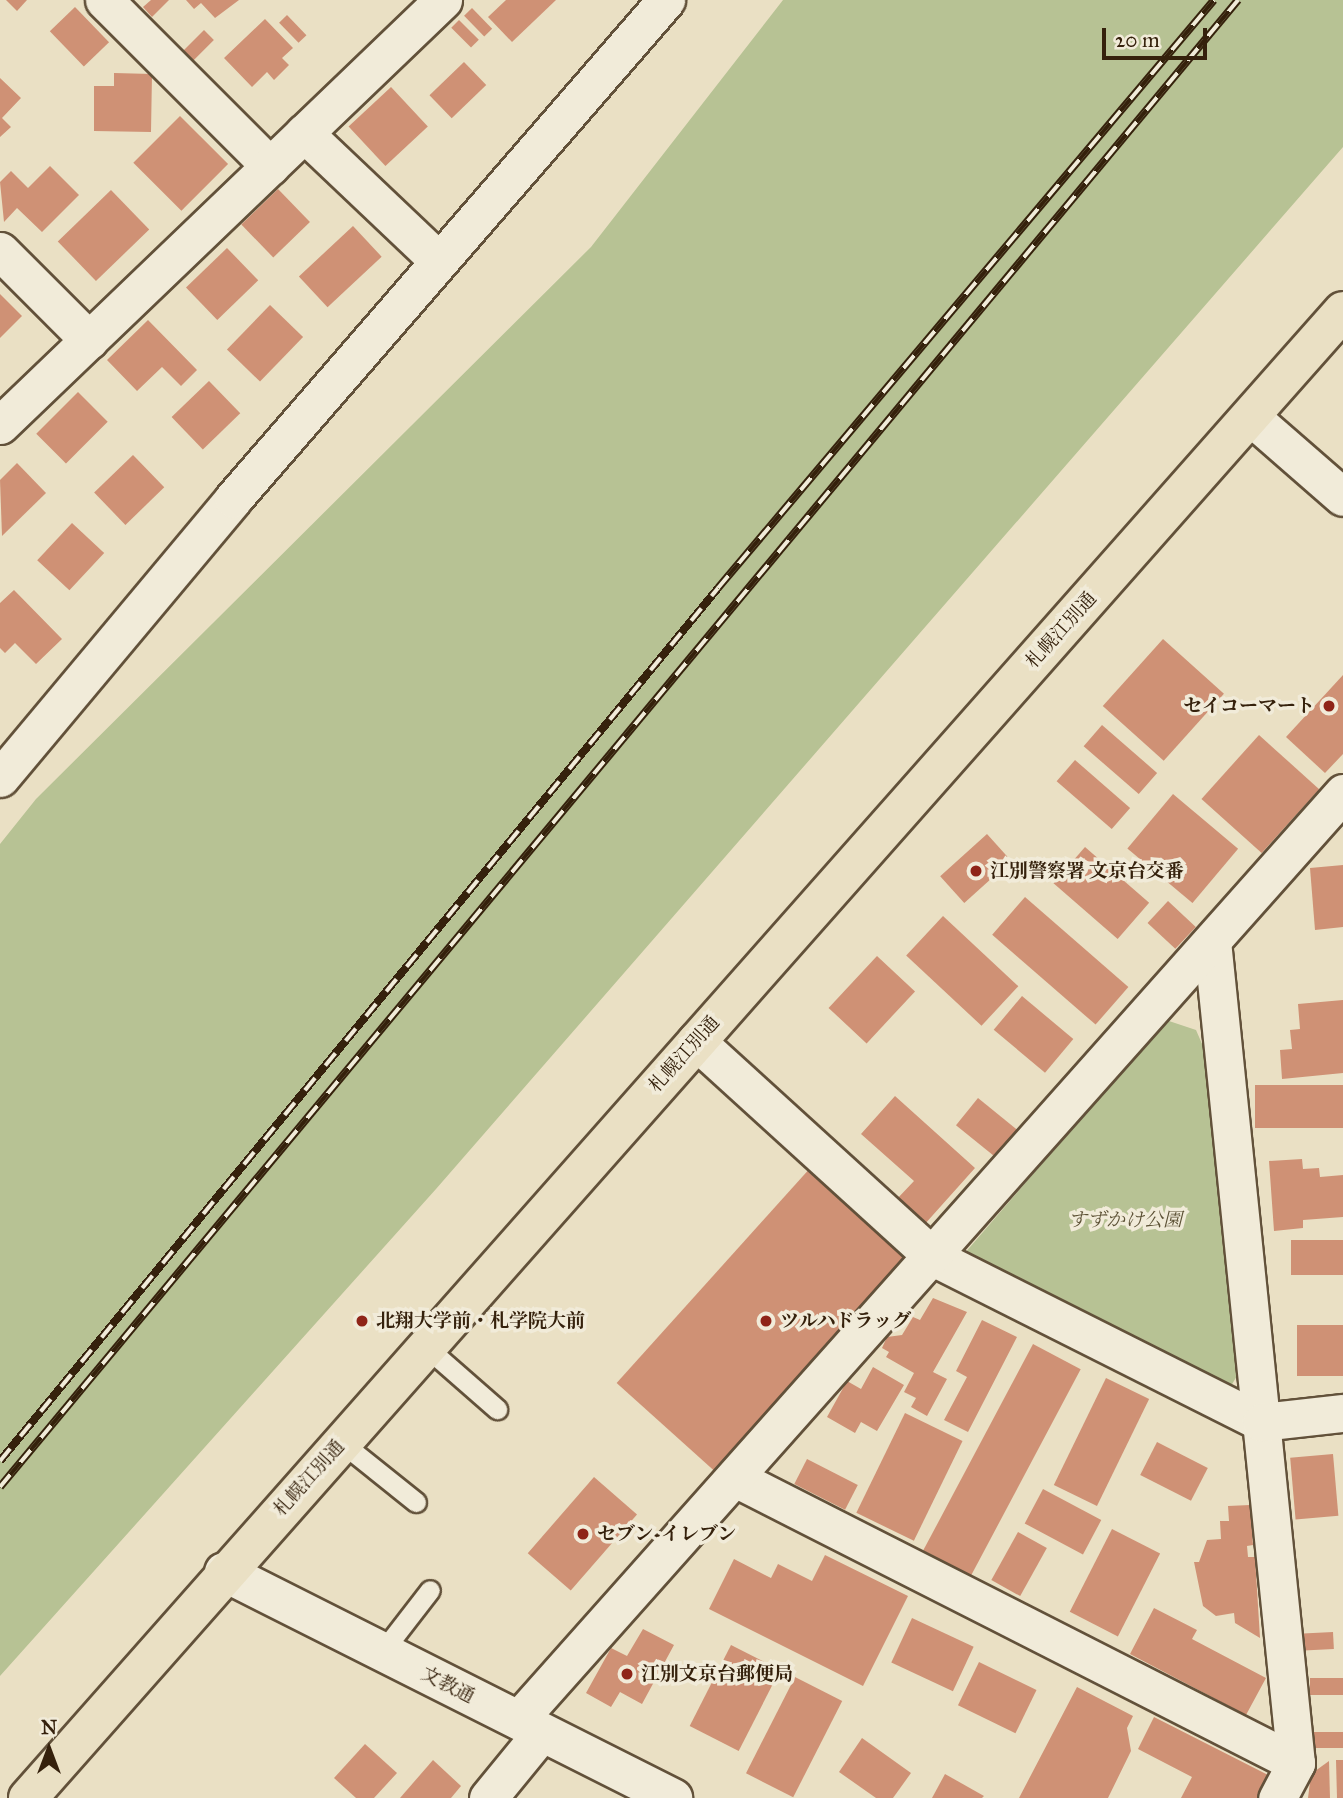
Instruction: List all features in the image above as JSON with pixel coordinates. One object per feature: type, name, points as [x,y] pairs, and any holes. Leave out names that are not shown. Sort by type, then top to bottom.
[{"type":"highway","name":"札幌江別通","points":[[28,1798],[223,1572],[1343,311]]},
{"type":"street","points":[[104,0],[270,166]]},
{"type":"street","points":[[0,425],[443,0]]},
{"type":"street","points":[[0,778],[439,261],[666,0]]},
{"type":"street","points":[[304,133],[439,261]]},
{"type":"street","points":[[0,251],[89,340]]},
{"type":"street","points":[[1250,416],[1343,497]]},
{"type":"street","points":[[488,1798],[530,1726],[737,1479],[1343,793]]},
{"type":"street","points":[[1212,941],[1296,1763],[1277,1798]]},
{"type":"street","points":[[696,1041],[933,1257],[1261,1422],[1343,1413]]},
{"type":"street","points":[[737,1479],[1296,1763]]},
{"type":"street","name":"文教通","points":[[223,1572],[673,1798]]},
{"type":"lane","points":[[425,1346],[497,1409]]},
{"type":"lane","points":[[341,1442],[416,1503]]},
{"type":"lane","points":[[382,1652],[430,1590]]},
{"type":"green space","points":[[783,0],[1343,0],[1343,147],[436,1189],[0,1676],[0,844],[36,799],[591,247]]},
{"type":"green space","name":"すずかけ公園","points":[[1166,1020],[1196,1030],[1209,1060],[1241,1369],[1231,1386],[1213,1386],[1074,1306],[964,1254]]},
{"type":"building","points":[[6,0],[27,0],[17,11]]},
{"type":"building","points":[[151,0],[169,0],[152,17],[143,7]]},
{"type":"building","points":[[186,0],[239,0],[215,18],[201,3],[194,9]]},
{"type":"building","points":[[506,0],[556,0],[512,42],[488,17]]},
{"type":"building","points":[[75,7],[109,42],[84,67],[50,31]]},
{"type":"building","points":[[472,8],[492,29],[484,37],[464,16]]},
{"type":"building","points":[[287,15],[306,35],[299,43],[279,23]]},
{"type":"building","points":[[265,19],[293,48],[282,58],[289,65],[274,80],[267,72],[252,87],[224,58]]},
{"type":"building","points":[[459,20],[479,40],[471,48],[451,28]]},
{"type":"building","points":[[204,30],[214,40],[193,60],[183,51]]},
{"type":"building","points":[[464,62],[486,85],[452,118],[429,95]]},
{"type":"building","points":[[114,73],[152,74],[151,132],[94,131],[94,86],[114,86]]},
{"type":"building","points":[[0,78],[21,98],[2,118],[11,127],[0,137]]},
{"type":"building","points":[[391,87],[428,126],[385,166],[349,127]]},
{"type":"building","points":[[180,116],[228,164],[181,211],[133,163]]},
{"type":"building","points":[[50,166],[79,195],[42,232],[17,208],[4,222],[0,182],[11,171],[28,188]]},
{"type":"building","points":[[278,189],[310,222],[273,258],[241,224]]},
{"type":"building","points":[[111,190],[149,230],[96,281],[58,241]]},
{"type":"building","points":[[353,226],[382,257],[328,307],[299,276]]},
{"type":"building","points":[[227,248],[258,280],[217,320],[186,288]]},
{"type":"building","points":[[0,294],[22,316],[0,338]]},
{"type":"building","points":[[270,305],[303,337],[260,382],[227,350]]},
{"type":"building","points":[[148,320],[197,370],[181,386],[162,367],[137,391],[107,360]]},
{"type":"building","points":[[209,381],[240,413],[203,449],[172,417]]},
{"type":"building","points":[[78,392],[108,422],[66,463],[36,434]]},
{"type":"building","points":[[133,455],[164,487],[125,525],[94,493]]},
{"type":"building","points":[[17,463],[46,493],[2,536],[0,480]]},
{"type":"building","points":[[72,523],[104,553],[69,590],[37,560]]},
{"type":"building","points":[[14,590],[62,639],[36,664],[15,643],[5,653],[0,648],[0,603]]},
{"type":"building","points":[[1163,639],[1224,694],[1164,761],[1103,706]]},
{"type":"building","name":"セイコーマート","points":[[1343,675],[1343,754],[1325,773],[1286,737]]},
{"type":"building","points":[[1102,725],[1157,773],[1139,794],[1084,746]]},
{"type":"building","points":[[1259,735],[1319,789],[1262,853],[1201,799]]},
{"type":"building","points":[[1075,760],[1130,808],[1112,829],[1057,781]]},
{"type":"building","points":[[1173,794],[1238,849],[1192,903],[1127,848]]},
{"type":"building","points":[[987,834],[1011,861],[964,903],[940,876]]},
{"type":"building","points":[[1085,847],[1149,903],[1118,939],[1054,883]]},
{"type":"building","points":[[1343,865],[1343,927],[1315,930],[1310,868]]},
{"type":"building","points":[[1025,897],[1128,987],[1096,1025],[992,935]]},
{"type":"building","points":[[1168,901],[1196,927],[1175,949],[1148,923]]},
{"type":"building","points":[[943,916],[1018,986],[982,1026],[906,955]]},
{"type":"building","points":[[877,956],[915,991],[867,1043],[829,1008]]},
{"type":"building","points":[[1022,996],[1073,1039],[1045,1073],[994,1030]]},
{"type":"building","points":[[1343,1000],[1343,1073],[1282,1079],[1280,1050],[1292,1049],[1290,1030],[1300,1029],[1298,1004]]},
{"type":"building","points":[[1255,1085],[1343,1085],[1343,1128],[1255,1128]]},
{"type":"building","points":[[895,1096],[975,1168],[924,1225],[896,1200],[914,1181],[861,1134]]},
{"type":"building","points":[[978,1098],[1019,1131],[997,1159],[956,1125]]},
{"type":"building","points":[[1302,1159],[1303,1169],[1319,1168],[1320,1177],[1343,1175],[1343,1217],[1303,1220],[1303,1228],[1274,1231],[1269,1161]]},
{"type":"building","name":"ツルハドラッグ","points":[[812,1166],[917,1260],[721,1477],[617,1383]]},
{"type":"building","points":[[1291,1240],[1343,1240],[1343,1275],[1291,1275]]},
{"type":"building","points":[[933,1298],[967,1312],[933,1372],[947,1379],[927,1416],[911,1407],[916,1398],[904,1392],[914,1373],[886,1357],[889,1352],[882,1348],[887,1337],[902,1335],[913,1317],[920,1320]]},
{"type":"building","points":[[982,1320],[1017,1337],[968,1432],[944,1420],[967,1377],[956,1371]]},
{"type":"building","points":[[1297,1325],[1343,1325],[1343,1376],[1297,1376]]},
{"type":"building","points":[[1033,1344],[1081,1369],[971,1576],[923,1551]]},
{"type":"building","points":[[873,1367],[904,1385],[877,1431],[861,1422],[855,1433],[827,1417],[847,1381],[861,1389]]},
{"type":"building","points":[[1106,1378],[1149,1399],[1097,1506],[1054,1485]]},
{"type":"building","points":[[905,1413],[963,1441],[914,1541],[856,1513]]},
{"type":"building","points":[[1157,1442],[1208,1468],[1191,1501],[1140,1475]]},
{"type":"building","points":[[1333,1454],[1338,1516],[1296,1520],[1290,1458]]},
{"type":"building","points":[[807,1459],[858,1485],[845,1510],[794,1484]]},
{"type":"building","name":"セブン-イレブン","points":[[594,1477],[637,1514],[571,1591],[528,1553]]},
{"type":"building","points":[[1043,1489],[1101,1520],[1083,1554],[1025,1523]]},
{"type":"building","points":[[1250,1505],[1253,1545],[1247,1546],[1248,1557],[1255,1557],[1260,1638],[1235,1623],[1234,1613],[1216,1616],[1203,1606],[1194,1562],[1199,1562],[1207,1540],[1221,1539],[1220,1521],[1229,1521],[1228,1506]]},
{"type":"building","points":[[1112,1529],[1160,1554],[1118,1636],[1070,1612]]},
{"type":"building","points":[[1018,1532],[1047,1548],[1020,1596],[991,1580]]},
{"type":"building","points":[[825,1555],[908,1596],[863,1686],[709,1609],[734,1559],[771,1578],[778,1564],[812,1581]]},
{"type":"building","points":[[1154,1608],[1197,1630],[1192,1639],[1266,1678],[1246,1715],[1130,1654]]},
{"type":"building","points":[[912,1618],[974,1647],[953,1691],[891,1662]]},
{"type":"building","name":"江別文京台郵便局","points":[[643,1629],[674,1645],[642,1704],[620,1692],[611,1707],[586,1693],[611,1648],[627,1656]]},
{"type":"building","points":[[1333,1632],[1334,1649],[1304,1651],[1303,1634]]},
{"type":"building","points":[[731,1645],[780,1670],[739,1751],[690,1726]]},
{"type":"building","points":[[979,1662],[1037,1690],[1015,1733],[958,1705]]},
{"type":"building","points":[[795,1677],[842,1701],[793,1797],[746,1773]]},
{"type":"building","points":[[1310,1678],[1343,1678],[1343,1695],[1310,1695]]},
{"type":"building","points":[[1077,1687],[1133,1716],[1127,1728],[1131,1751],[1108,1798],[1019,1798]]},
{"type":"building","points":[[1154,1717],[1272,1777],[1261,1798],[1181,1798],[1192,1777],[1138,1749]]},
{"type":"building","points":[[1312,1732],[1343,1732],[1343,1748],[1312,1748]]},
{"type":"building","points":[[862,1738],[911,1773],[893,1798],[876,1798],[839,1772]]},
{"type":"building","points":[[365,1744],[397,1773],[374,1798],[356,1798],[334,1778]]},
{"type":"building","points":[[433,1760],[461,1786],[451,1798],[400,1798]]},
{"type":"building","points":[[1336,1760],[1343,1760],[1343,1798],[1337,1798]]},
{"type":"building","points":[[1329,1761],[1330,1798],[1308,1798],[1311,1774]]},
{"type":"building","points":[[945,1774],[984,1796],[932,1798]]},
{"type":"railway","points":[[0,1461],[718,588],[1214,0]]},
{"type":"railway","points":[[0,1487],[1238,0]]},
{"type":"place","name":"セイコーマート","points":[[1329,706]]},
{"type":"place","name":"江別警察署 文京台交番","points":[[976,871]]},
{"type":"place","name":"北翔大学前・札学院大前","points":[[362,1321]]},
{"type":"place","name":"ツルハドラッグ","points":[[766,1321]]},
{"type":"place","name":"セブン-イレブン","points":[[583,1534]]},
{"type":"place","name":"江別文京台郵便局","points":[[627,1674]]}]
